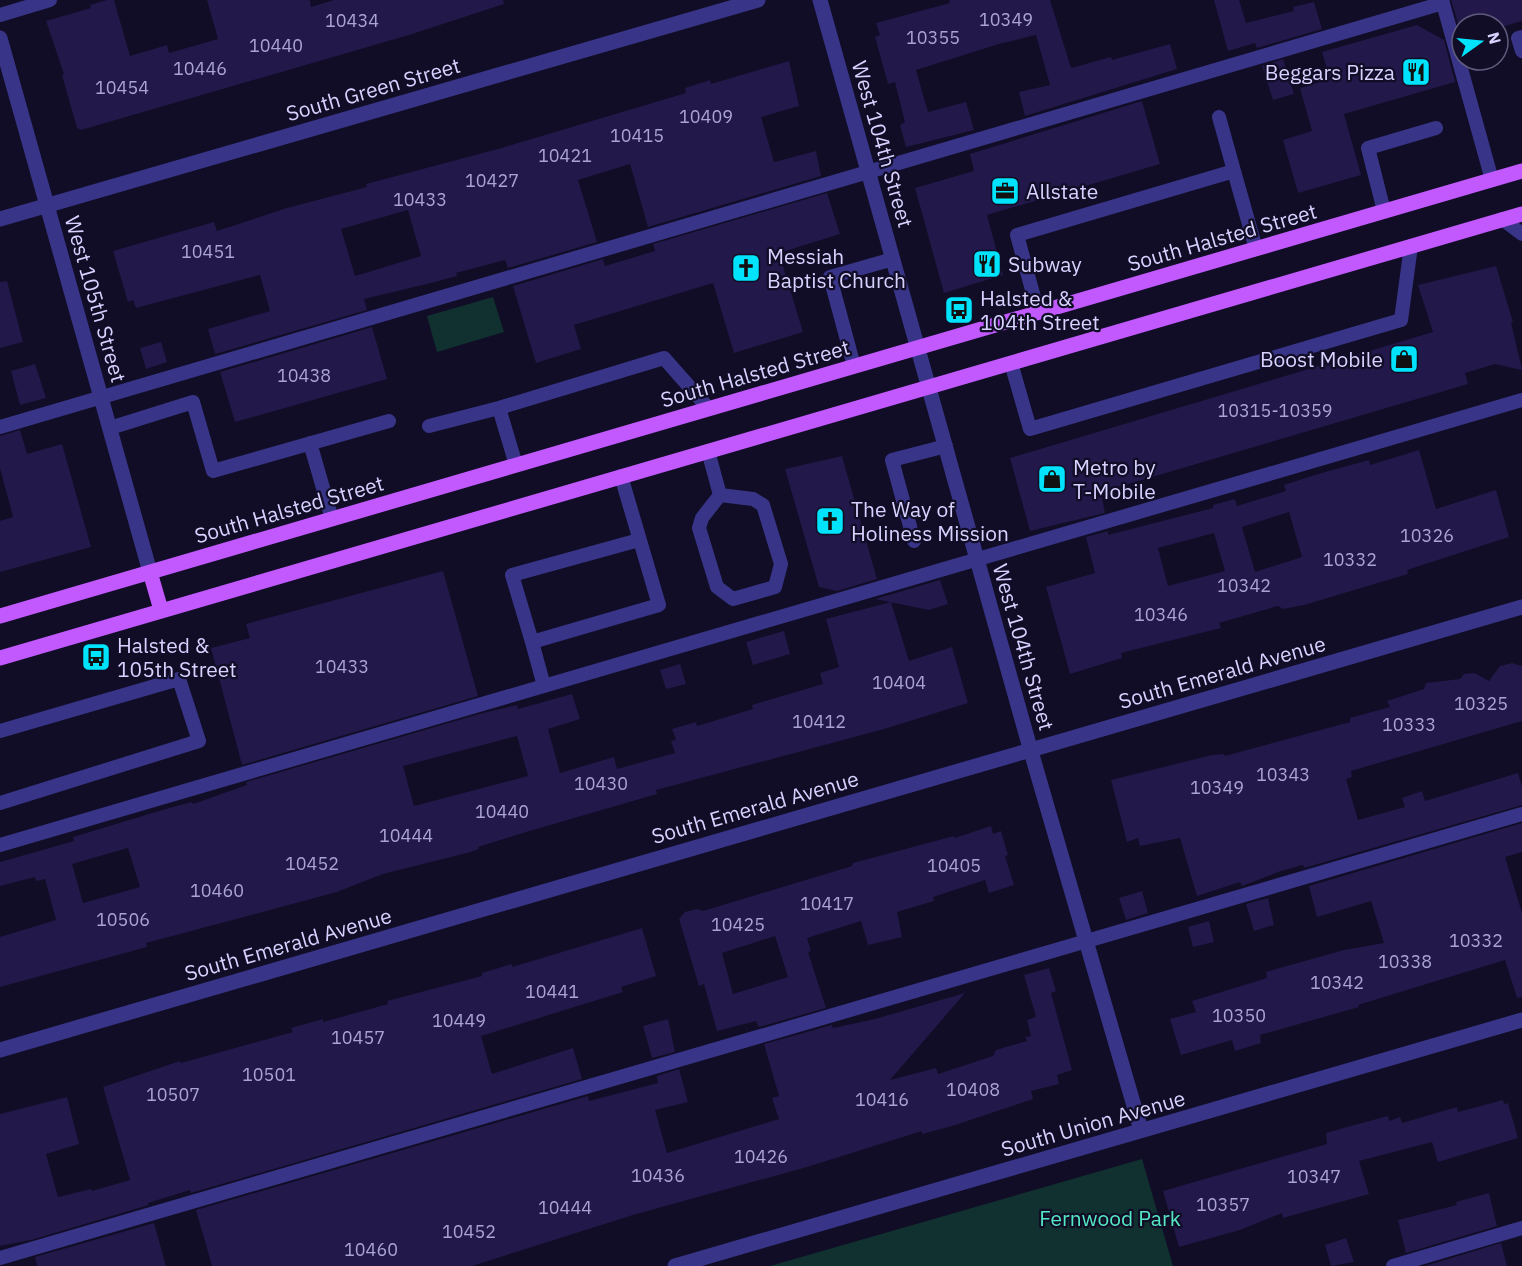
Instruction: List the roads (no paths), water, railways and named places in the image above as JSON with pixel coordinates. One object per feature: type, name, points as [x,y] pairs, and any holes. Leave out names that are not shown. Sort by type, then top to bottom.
[{"type":"main road","name":"South Halsted Street","points":[[0,616],[1522,171]]},
{"type":"main road","points":[[0,658],[1522,214]]},
{"type":"main road","points":[[150,572],[161,610]]},
{"type":"street","name":"South Green Street","points":[[0,219],[758,0]]},
{"type":"street","name":"West 104th Street","points":[[820,0],[1030,748],[1141,1130]]},
{"type":"street","name":"West 105th Street","points":[[0,38],[150,572]]},
{"type":"street","name":"South Emerald Avenue","points":[[0,1050],[1030,748],[1522,607]]},
{"type":"street","name":"South Union Avenue","points":[[675,1266],[1522,1020]]},
{"type":"lane","points":[[0,15],[50,0]]},
{"type":"lane","points":[[0,427],[1442,1],[1492,180]]},
{"type":"lane","points":[[1522,37],[1518,38],[1522,51]]},
{"type":"lane","points":[[1219,117],[1256,249]]},
{"type":"lane","points":[[1384,211],[1368,148],[1436,128]]},
{"type":"lane","points":[[1038,312],[1017,235],[1234,171]]},
{"type":"lane","points":[[1502,219],[1522,234]]},
{"type":"lane","points":[[1011,363],[1030,429],[1041,426],[1401,320],[1411,246]]},
{"type":"lane","points":[[854,366],[830,277],[893,259]]},
{"type":"lane","points":[[429,426],[499,408],[664,358],[709,409]]},
{"type":"lane","points":[[0,845],[1522,400]]},
{"type":"lane","points":[[110,428],[193,402],[213,471],[389,421]]},
{"type":"lane","points":[[499,408],[516,465]]},
{"type":"lane","points":[[310,443],[332,519]]},
{"type":"lane","points":[[914,541],[892,460],[946,446]]},
{"type":"lane","points":[[708,451],[720,495]]},
{"type":"lane","points":[[532,642],[659,605],[621,476]]},
{"type":"lane","points":[[720,495],[753,499],[763,505],[781,564],[775,587],[733,599],[717,587],[699,528],[702,518],[720,495]]},
{"type":"lane","points":[[544,686],[512,575],[639,540]]},
{"type":"lane","points":[[0,731],[179,679],[199,741],[0,803]]},
{"type":"lane","points":[[0,1258],[1522,814]]},
{"type":"lane","points":[[1393,1266],[1522,1228]]},
{"type":"place","name":"Beggars Pizza","points":[[1416,72]]},
{"type":"place","name":"Allstate","points":[[1005,191]]},
{"type":"place","name":"Subway","points":[[987,264]]},
{"type":"place","name":"Messiah Baptist Church","points":[[746,268]]},
{"type":"place","name":"Halsted & 104th Street","points":[[959,310]]},
{"type":"place","name":"Boost Mobile","points":[[1404,359]]},
{"type":"place","name":"Metro by T-Mobile","points":[[1052,479]]},
{"type":"place","name":"The Way of Holiness Mission","points":[[830,521]]},
{"type":"place","name":"Halsted & 105th Street","points":[[96,657]]},
{"type":"park label","name":"Fernwood Park","points":[[1110,1218]]}]
